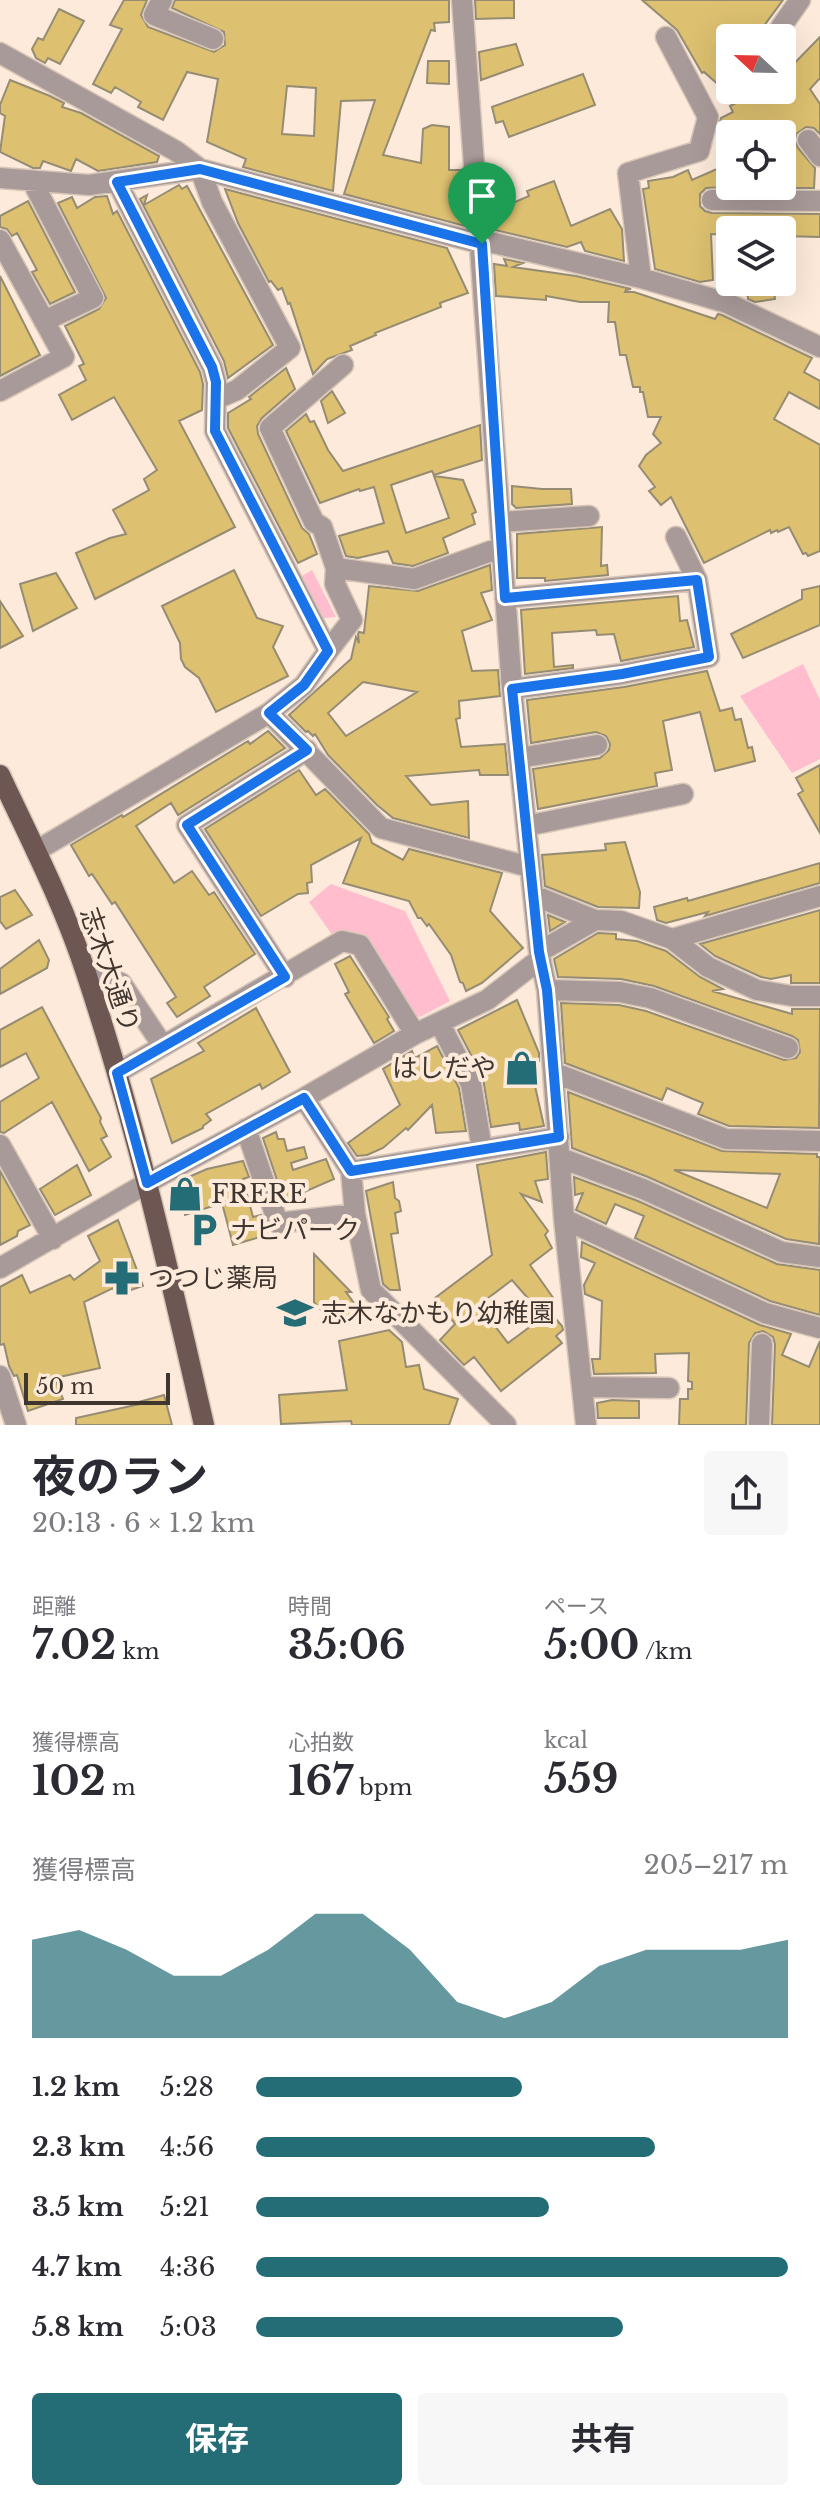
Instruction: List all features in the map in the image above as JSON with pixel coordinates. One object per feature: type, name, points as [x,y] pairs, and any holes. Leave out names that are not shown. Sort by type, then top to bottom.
[{"type":"main road","name":"志木大通り","points":[[0,775],[85,968],[147,1183],[204,1425]]},
{"type":"street","points":[[162,0],[154,15],[213,39]]},
{"type":"street","points":[[462,0],[512,689],[540,956],[547,990],[564,1219],[586,1425]]},
{"type":"street","points":[[783,24],[800,0]]},
{"type":"street","points":[[641,278],[628,173],[699,151],[708,117],[666,37]]},
{"type":"street","points":[[0,53],[176,151],[200,169],[482,244],[494,243],[641,278],[727,303],[820,347]]},
{"type":"street","points":[[0,178],[66,185],[117,182],[200,169]]},
{"type":"street","points":[[200,169],[212,202],[290,348],[237,390],[216,399]]},
{"type":"street","points":[[32,181],[93,298],[44,321]]},
{"type":"street","points":[[117,182],[212,367],[216,382],[215,431],[328,651]]},
{"type":"street","points":[[712,200],[820,201]]},
{"type":"street","points":[[0,240],[64,357],[0,391]]},
{"type":"street","points":[[36,851],[269,713],[304,685],[352,620],[335,584],[336,568],[322,527],[314,522],[270,428],[343,365]]},
{"type":"street","points":[[500,522],[589,516]]},
{"type":"street","points":[[512,689],[622,674],[709,657],[697,580],[676,537]]},
{"type":"street","points":[[336,568],[414,579],[502,547]]},
{"type":"street","points":[[505,598],[697,580]]},
{"type":"street","points":[[269,713],[381,828],[530,867]]},
{"type":"street","points":[[519,758],[597,745]]},
{"type":"street","points":[[285,977],[187,825],[307,750]]},
{"type":"street","points":[[526,826],[683,794]]},
{"type":"street","points":[[533,895],[595,920],[621,921],[672,939],[708,967],[757,990],[792,996],[820,996]]},
{"type":"street","points":[[672,939],[820,896]]},
{"type":"street","points":[[0,1268],[415,1034],[487,1000],[540,956],[595,920]]},
{"type":"street","points":[[117,1073],[342,941],[360,945],[415,1034]]},
{"type":"street","points":[[85,968],[121,983],[163,1046]]},
{"type":"street","points":[[547,990],[620,992],[650,998],[788,1048]]},
{"type":"street","points":[[440,1024],[471,1084],[482,1149]]},
{"type":"street","points":[[555,1073],[726,1139],[820,1141]]},
{"type":"street","points":[[304,1098],[351,1171],[355,1214],[371,1290],[506,1425]]},
{"type":"street","points":[[246,1129],[278,1223],[355,1214]]},
{"type":"street","points":[[351,1171],[559,1137]]},
{"type":"street","points":[[0,1145],[53,1239]]},
{"type":"street","points":[[561,1158],[643,1189],[782,1252],[820,1257]]},
{"type":"street","points":[[564,1219],[765,1313],[820,1328]]},
{"type":"street","points":[[759,1425],[762,1344]]},
{"type":"street","points":[[0,1376],[4,1404],[16,1425]]},
{"type":"street","points":[[582,1387],[669,1388]]},
{"type":"shaded area","points":[[312,570],[336,617],[323,618],[302,576]]},
{"type":"shaded area","points":[[803,664],[820,700],[820,759],[792,773],[740,696]]},
{"type":"shaded area","points":[[331,884],[405,911],[450,1001],[420,1017],[410,1015],[367,942],[335,939],[309,902]]},
{"type":"building","points":[[124,0],[147,0],[141,15],[148,27],[214,52],[225,45],[224,32],[172,8],[175,0],[449,0],[449,22],[434,23],[435,31],[431,30],[383,155],[421,163],[423,129],[432,125],[449,127],[449,170],[461,170],[465,226],[344,194],[375,100],[341,101],[333,191],[243,167],[246,159],[207,142],[218,79],[187,72],[163,120],[138,107],[141,102],[115,87],[111,93],[93,84],[122,29],[110,25]],"holes":[[[287,86],[316,88],[314,136],[282,134]]]},
{"type":"building","points":[[475,0],[514,0],[514,18],[476,19]]},
{"type":"building","points":[[642,0],[783,0],[765,24],[716,24],[716,83],[702,73],[677,30]]},
{"type":"building","points":[[59,9],[84,21],[60,64],[48,58],[45,63],[36,58],[32,49],[38,38],[43,40]]},
{"type":"building","points":[[820,37],[820,78],[810,89],[820,104],[820,134],[814,128],[806,127],[796,134],[796,120],[720,120],[733,112],[730,106],[796,104],[796,62]]},
{"type":"building","points":[[516,44],[523,65],[481,80],[479,52]]},
{"type":"building","points":[[428,61],[449,61],[449,84],[427,83]]},
{"type":"building","points":[[583,74],[595,105],[509,137],[503,121],[496,123],[492,107]]},
{"type":"building","points":[[10,80],[64,103],[62,107],[81,113],[159,156],[157,162],[98,171],[76,159],[71,171],[43,161],[40,168],[33,168],[0,152],[5,116],[0,113],[0,105]]},
{"type":"building","points":[[796,143],[815,168],[814,188],[796,188]]},
{"type":"building","points":[[716,169],[716,188],[706,188],[700,194],[700,206],[705,211],[820,214],[820,237],[796,236],[796,216],[716,216],[716,234],[711,234],[713,280],[700,282],[655,269],[643,189],[649,188],[648,181],[673,177],[688,170],[692,180]]},
{"type":"building","points":[[554,181],[571,226],[610,209],[622,229],[624,261],[585,251],[581,242],[567,247],[495,230],[490,213],[529,196],[527,191]]},
{"type":"building","points":[[179,185],[182,189],[187,186],[273,345],[228,378],[224,361],[140,199],[147,195],[144,205]]},
{"type":"building","points":[[225,189],[447,248],[468,293],[350,346],[352,350],[327,359],[313,374],[290,303],[282,288],[278,290],[269,282],[238,223]]},
{"type":"building","points":[[107,196],[113,214],[117,211],[200,372],[202,410],[179,421],[235,527],[95,599],[76,553],[126,534],[113,510],[149,490],[144,479],[157,470],[114,397],[72,420],[59,395],[86,380],[79,366],[84,364],[65,326],[99,309],[106,298],[58,203],[72,197],[77,208],[95,197]]},
{"type":"building","points":[[28,201],[75,292],[50,304],[32,272],[37,270],[17,233],[12,236],[7,229],[0,227],[0,216]]},
{"type":"building","points":[[504,259],[523,263],[513,267],[576,276],[631,289],[625,292],[634,292],[715,319],[718,314],[722,315],[812,358],[804,372],[820,381],[820,409],[789,392],[774,419],[820,445],[820,551],[808,556],[803,554],[789,527],[778,532],[771,533],[770,530],[704,563],[671,497],[661,505],[649,491],[655,487],[639,466],[646,455],[661,443],[653,434],[661,417],[648,417],[643,392],[640,392],[640,387],[633,387],[626,355],[620,355],[615,322],[608,322],[609,302],[580,302],[546,296],[546,300],[496,296],[494,264],[507,266]]},
{"type":"building","points":[[0,276],[40,355],[0,376]]},
{"type":"building","points":[[748,296],[775,296],[775,299],[755,302]]},
{"type":"building","points":[[286,368],[295,389],[257,426],[302,528],[309,534],[317,554],[298,563],[228,428],[228,413],[251,399],[249,397]]},
{"type":"building","points":[[332,391],[345,413],[328,423],[321,401]]},
{"type":"building","points":[[306,414],[310,422],[314,421],[328,450],[343,471],[480,425],[482,460],[434,475],[432,471],[391,485],[406,533],[449,518],[434,476],[463,480],[476,512],[472,514],[475,524],[443,538],[448,553],[413,566],[393,563],[388,551],[358,558],[346,556],[339,536],[384,523],[374,487],[320,503],[286,431]]},
{"type":"building","points":[[512,486],[571,489],[572,504],[516,508],[512,504]]},
{"type":"building","points":[[602,527],[601,566],[607,565],[608,575],[545,581],[545,578],[517,578],[517,534]]},
{"type":"building","points":[[490,565],[492,590],[481,593],[492,620],[462,631],[472,671],[498,670],[500,696],[459,701],[460,718],[456,719],[461,747],[505,744],[508,775],[480,775],[479,770],[406,776],[431,805],[468,801],[469,838],[393,818],[328,755],[315,734],[306,732],[289,715],[351,659],[356,637],[359,643],[359,632],[364,633],[369,586],[418,591]],"holes":[[[363,682],[417,692],[346,736],[328,713]]]},
{"type":"building","points":[[234,570],[257,618],[283,626],[273,647],[288,676],[216,712],[199,678],[185,667],[180,643],[162,606]]},
{"type":"building","points":[[56,573],[77,608],[33,631],[20,584]]},
{"type":"building","points":[[820,586],[820,625],[743,658],[731,634],[802,599],[802,590]]},
{"type":"building","points":[[678,596],[680,621],[687,620],[694,647],[621,661],[614,634],[597,635],[596,630],[552,633],[554,667],[573,665],[573,668],[525,674],[521,610]]},
{"type":"building","points":[[0,601],[23,636],[0,648]]},
{"type":"building","points":[[707,671],[720,711],[732,708],[735,720],[741,719],[748,748],[752,747],[755,761],[715,771],[700,712],[663,721],[672,770],[655,773],[657,786],[538,809],[533,769],[600,758],[609,750],[610,744],[606,736],[596,732],[531,743],[527,700],[624,687]]},
{"type":"building","points":[[268,731],[285,748],[178,815],[171,803],[136,826],[174,883],[192,871],[209,895],[214,892],[255,954],[204,987],[210,996],[177,1017],[167,1003],[176,997],[115,902],[112,904],[92,874],[89,876],[71,845]]},
{"type":"building","points":[[820,765],[820,833],[798,794],[803,791],[796,778]]},
{"type":"building","points":[[299,770],[316,795],[325,789],[369,834],[372,843],[403,860],[409,849],[502,873],[490,911],[523,948],[482,983],[466,991],[451,955],[429,924],[427,926],[418,918],[409,901],[343,883],[361,838],[311,865],[312,882],[307,883],[308,893],[298,894],[261,916],[205,829]]},
{"type":"building","points":[[625,842],[640,892],[639,908],[598,907],[545,886],[542,855],[606,850],[605,844]]},
{"type":"building","points":[[820,863],[820,883],[705,916],[708,912],[666,923],[657,920],[654,907],[687,898],[688,901]]},
{"type":"building","points":[[15,890],[32,915],[6,929],[0,921],[0,897]]},
{"type":"building","points":[[820,910],[820,983],[791,983],[791,975],[771,979],[761,977],[715,956],[700,944]]},
{"type":"building","points":[[548,915],[565,922],[550,931]]},
{"type":"building","points":[[598,933],[616,934],[616,939],[637,941],[666,951],[700,977],[723,989],[712,991],[792,1014],[792,1009],[820,1009],[819,1128],[729,1126],[698,1114],[703,1103],[667,1088],[662,1100],[565,1063],[561,1003],[619,1005],[646,1011],[784,1060],[796,1058],[800,1052],[798,1040],[792,1036],[654,986],[621,979],[558,977],[554,959]]},
{"type":"building","points":[[39,940],[49,960],[47,968],[0,994],[0,969]]},
{"type":"building","points":[[350,956],[389,1017],[387,1019],[394,1031],[374,1043],[345,994],[349,992],[335,964]]},
{"type":"building","points":[[517,1000],[539,1053],[539,1061],[530,1064],[544,1126],[520,1130],[519,1123],[491,1127],[483,1078],[458,1030]]},
{"type":"building","points":[[42,1007],[101,1118],[107,1136],[101,1139],[111,1157],[89,1171],[52,1102],[4,1133],[0,1132],[0,1102],[39,1078],[26,1053],[0,1067],[0,1030]]},
{"type":"building","points":[[256,1008],[290,1072],[262,1089],[260,1084],[206,1114],[211,1120],[203,1128],[172,1143],[151,1079],[204,1051],[198,1043]]},
{"type":"building","points":[[437,1046],[459,1088],[466,1131],[436,1133],[432,1105],[408,1130],[406,1128],[383,1148],[357,1156],[348,1143],[400,1105],[383,1069],[412,1051],[415,1058]]},
{"type":"building","points":[[568,1092],[722,1151],[817,1154],[820,1157],[819,1244],[786,1239],[648,1177],[572,1148]],"holes":[[[674,1170],[780,1174],[767,1208]]]},
{"type":"building","points":[[276,1132],[278,1139],[284,1139],[287,1151],[304,1147],[307,1158],[291,1163],[293,1170],[326,1159],[334,1179],[304,1192],[306,1198],[285,1204],[263,1138]]},
{"type":"building","points":[[546,1152],[548,1179],[535,1181],[542,1202],[521,1194],[548,1231],[545,1235],[552,1248],[530,1265],[554,1299],[539,1311],[512,1280],[479,1305],[508,1343],[550,1312],[562,1326],[563,1330],[556,1336],[562,1343],[501,1391],[474,1357],[464,1365],[440,1340],[455,1324],[435,1298],[492,1255],[477,1165]]},
{"type":"building","points":[[243,1161],[249,1177],[243,1179],[253,1217],[261,1215],[267,1235],[233,1245],[222,1203],[185,1215],[180,1189],[184,1179],[207,1169]]},
{"type":"building","points":[[77,1165],[91,1195],[55,1215],[40,1189]]},
{"type":"building","points":[[0,1171],[30,1225],[0,1245]]},
{"type":"building","points":[[574,1177],[638,1201],[777,1264],[820,1270],[820,1315],[770,1301],[635,1238],[644,1216],[615,1204],[606,1224],[576,1210],[583,1193],[575,1195]]},
{"type":"building","points":[[393,1182],[401,1211],[395,1213],[398,1233],[391,1234],[400,1290],[390,1290],[383,1284],[366,1191]]},
{"type":"building","points":[[118,1220],[143,1286],[116,1295],[113,1288],[84,1302],[100,1368],[55,1378],[63,1399],[28,1411],[17,1375],[14,1376],[9,1366],[4,1344],[0,1345],[0,1287],[22,1275],[30,1293],[70,1275],[74,1280],[100,1261],[88,1236]]},
{"type":"building","points":[[582,1242],[760,1325],[791,1334],[782,1355],[809,1367],[820,1341],[820,1425],[772,1425],[775,1344],[773,1337],[763,1331],[755,1333],[749,1343],[746,1425],[679,1425],[680,1399],[688,1399],[688,1389],[692,1389],[692,1382],[688,1381],[689,1353],[655,1354],[656,1373],[594,1374],[592,1359],[600,1359],[602,1301],[585,1294],[584,1285],[595,1263],[581,1257]]},
{"type":"building","points":[[314,1254],[351,1292],[346,1292],[359,1310],[351,1321],[322,1311],[314,1302]]},
{"type":"building","points":[[389,1330],[402,1342],[406,1367],[419,1365],[424,1389],[458,1399],[449,1425],[352,1425],[351,1421],[281,1424],[279,1395],[347,1390],[339,1341]]},
{"type":"building","points":[[164,1395],[172,1425],[76,1425],[76,1418],[140,1404]]},
{"type":"building","points":[[639,1401],[639,1418],[598,1418],[597,1403]]},
{"type":"place","name":"はしだや","points":[[522,1068]]},
{"type":"place","name":"FRERE","points":[[185,1194]]},
{"type":"place","name":"ナビパーク","points":[[204,1230]]},
{"type":"place","name":"つつじ薬局","points":[[122,1278]]},
{"type":"place","name":"志木なかもり幼稚園","points":[[295,1313]]},
{"type":"route","points":[[200,169],[482,244],[505,598],[697,580],[709,657],[622,674],[512,689],[539,952],[547,990],[559,1137],[351,1171],[304,1098],[147,1183],[117,1073],[285,977],[187,825],[307,750],[269,713],[304,685],[328,651],[215,431],[216,382],[212,367],[117,182],[200,169]]}]
